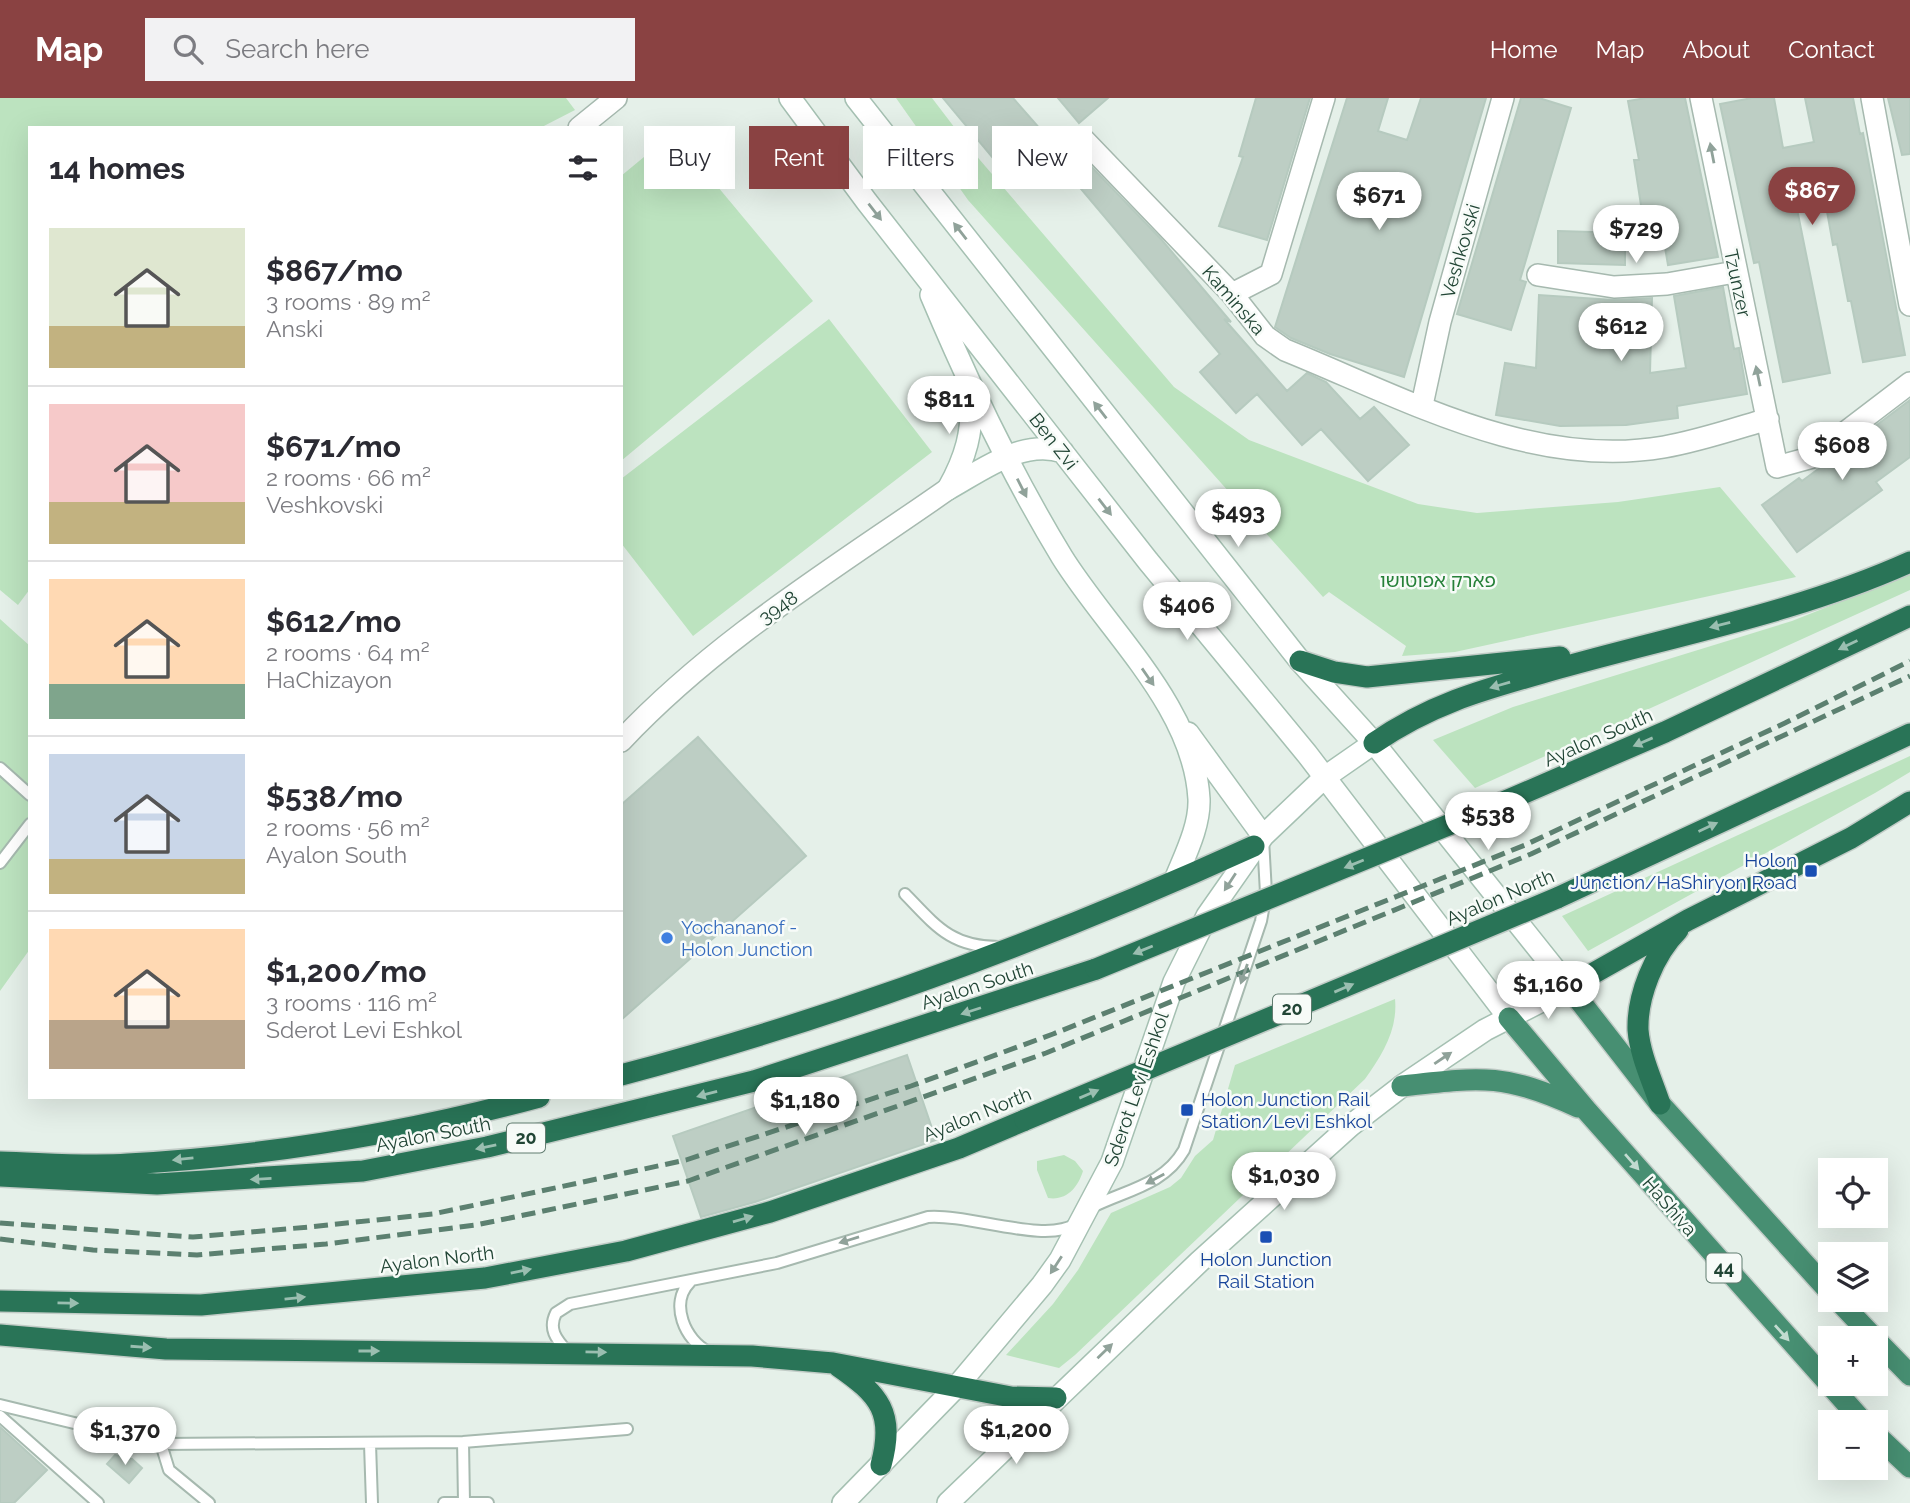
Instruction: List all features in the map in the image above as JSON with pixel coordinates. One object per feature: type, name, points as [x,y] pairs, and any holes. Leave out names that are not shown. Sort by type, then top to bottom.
[{"type":"highway","points":[[1374,743],[1416,715],[1465,695],[1648,643],[1786,608],[1910,562]]},
{"type":"highway","name":"Ayalon South","points":[[0,1176],[156,1184],[363,1171],[487,1147],[716,1091],[1096,969],[1485,810],[1665,732],[1910,616]]},
{"type":"highway","points":[[1300,661],[1334,672],[1367,677],[1470,668],[1648,643]]},
{"type":"highway","name":"Ayalon North","points":[[0,1301],[201,1305],[485,1278],[626,1251],[769,1212],[960,1148],[1557,898],[1910,734]]},
{"type":"highway","points":[[1818,1279],[1660,1104],[1569,987],[1688,920],[1851,838],[1910,802]]},
{"type":"highway","points":[[623,1075],[832,1012],[1009,947],[1175,880],[1259,841]]},
{"type":"highway","points":[[1660,1104],[1640,1045],[1640,1006],[1655,964],[1673,935],[1688,920]]},
{"type":"highway","name":"HaShiva","points":[[1509,1018],[1587,1111],[1852,1410]]},
{"type":"highway","points":[[1402,1086],[1473,1078],[1505,1080],[1535,1088],[1587,1111]]},
{"type":"highway","points":[[0,1162],[127,1164],[286,1148],[396,1130],[530,1099]]},
{"type":"highway","points":[[1849,1312],[1863,1326]]},
{"type":"highway","points":[[0,1335],[166,1349],[714,1354],[833,1363],[958,1384],[1011,1396],[1056,1398]]},
{"type":"highway","points":[[1888,1352],[1910,1375]]},
{"type":"highway","points":[[833,1363],[870,1392],[885,1412],[888,1433],[881,1465]]},
{"type":"highway","points":[[1888,1446],[1910,1467]]},
{"type":"main road","points":[[581,126],[616,98]]},
{"type":"main road","name":"Ben Zvi","points":[[790,98],[1063,452],[1325,778]]},
{"type":"main road","points":[[856,98],[1300,661],[1374,743],[1569,987],[1509,1018],[1402,1086],[1320,1151],[948,1503]]},
{"type":"main road","points":[[1232,294],[1271,274],[1324,98]]},
{"type":"main road","name":"Veshkovski","points":[[1422,405],[1440,322],[1503,98]]},
{"type":"main road","name":"Tzunzer","points":[[1701,98],[1777,467],[1813,457],[1910,383]]},
{"type":"main road","points":[[1872,98],[1910,305]]},
{"type":"main road","name":"Kaminska","points":[[1092,148],[1232,294],[1265,336],[1285,350],[1482,430],[1533,443],[1598,450],[1664,447],[1768,419]]},
{"type":"main road","points":[[921,271],[970,389],[1064,559],[1259,841]]},
{"type":"main road","points":[[1538,275],[1614,287],[1667,284],[1735,272]]},
{"type":"main road","points":[[948,489],[962,464],[970,439],[970,389]]},
{"type":"main road","name":"3948","points":[[623,739],[718,649],[948,489],[1007,458],[1035,448],[1063,452]]},
{"type":"main road","points":[[1175,880],[1190,841],[1199,799],[1178,721]]},
{"type":"main road","name":"Sderot Levi Eshkol","points":[[843,1503],[958,1384],[1035,1294],[1060,1260],[1121,1141],[1153,1036],[1184,959],[1207,916],[1259,841],[1325,778],[1374,743]]},
{"type":"main road","name":"44","points":[[1325,778],[1509,1018]]},
{"type":"lane","points":[[0,768],[28,793]]},
{"type":"lane","points":[[0,863],[28,827]]},
{"type":"lane","points":[[567,1352],[553,1333],[553,1319],[562,1307],[777,1263],[928,1217],[954,1216],[1048,1233],[1069,1229],[1085,1215],[1158,1179],[1171,1169],[1184,1150],[1261,921],[1266,893],[1259,841]]},
{"type":"lane","points":[[905,894],[937,927],[955,939],[978,946],[1009,947]]},
{"type":"lane","points":[[690,1282],[682,1292],[682,1321],[689,1336],[704,1350],[714,1354]]},
{"type":"lane","points":[[0,1405],[161,1444],[463,1442],[627,1429]]},
{"type":"lane","points":[[0,1416],[98,1503]]},
{"type":"lane","points":[[463,1442],[464,1502]]},
{"type":"lane","points":[[161,1444],[169,1470],[209,1503]]},
{"type":"lane","points":[[370,1444],[372,1503]]},
{"type":"lane","points":[[444,1503],[488,1503]]},
{"type":"green space","points":[[0,98],[566,98],[575,110],[544,126],[28,126],[28,592],[18,605],[0,590]]},
{"type":"green space","name":"פארק אפוטושו","points":[[896,98],[932,98],[953,126],[916,126]]},
{"type":"green space","points":[[644,157],[644,189],[720,189],[813,301],[623,459],[623,174]]},
{"type":"green space","name":"פארק אפוטושו","points":[[978,158],[992,174],[992,189],[1005,189],[1174,387],[1249,440],[1418,504],[1477,513],[1618,502],[1720,487],[1796,577],[1455,652],[1402,656],[1406,646],[1329,592],[1323,597],[960,189],[978,189]]},
{"type":"green space","points":[[829,319],[932,452],[693,636],[623,546],[623,477]]},
{"type":"green space","points":[[1910,574],[1910,590],[1475,788],[1433,740],[1513,707],[1792,621]]},
{"type":"green space","points":[[0,619],[28,644],[28,952],[0,991]]},
{"type":"green space","points":[[1910,756],[1910,772],[1588,951],[1562,916]]},
{"type":"green space","points":[[1395,999],[1391,1032],[1383,1051],[1365,1079],[1075,1355],[1059,1368],[1006,1355],[1053,1304],[1078,1270],[1111,1213],[1170,1187],[1181,1178],[1195,1156],[1213,1140],[1235,1065]]},
{"type":"green space","points":[[1064,1155],[1075,1161],[1083,1171],[1081,1177],[1071,1192],[1061,1197],[1048,1198],[1037,1170],[1037,1161]]},
{"type":"building","points":[[943,98],[1013,98],[1038,126],[992,126],[992,157],[978,140],[978,126],[966,126]]},
{"type":"building","points":[[1058,98],[1108,98],[1079,123]]},
{"type":"building","points":[[1256,98],[1310,98],[1267,240],[1219,226],[1243,157],[1239,156]]},
{"type":"building","points":[[1347,98],[1388,98],[1378,131],[1407,140],[1421,98],[1486,98],[1404,377],[1330,354],[1291,338],[1275,327]]},
{"type":"building","points":[[1521,98],[1539,98],[1571,108],[1520,280],[1526,282],[1511,330],[1457,314]]},
{"type":"building","points":[[1685,98],[1718,257],[1668,265],[1662,230],[1645,231],[1634,160],[1639,160],[1628,101]]},
{"type":"building","points":[[1752,98],[1774,98],[1783,148],[1814,142],[1805,98],[1853,98],[1860,134],[1863,133],[1905,355],[1863,362],[1837,244],[1833,245],[1823,189],[1794,194],[1830,373],[1783,382],[1759,262],[1754,263],[1720,104]]},
{"type":"building","points":[[1888,98],[1910,98],[1910,154],[1902,155]]},
{"type":"building","points":[[1092,167],[1161,239],[1231,322],[1224,319],[1287,391],[1307,373],[1326,382],[1360,419],[1374,407],[1409,445],[1368,481],[1321,429],[1302,445],[1257,394],[1236,413],[1200,372],[1220,354],[1081,189],[1092,189]]},
{"type":"building","points":[[1558,231],[1625,233],[1625,265],[1558,263]]},
{"type":"building","points":[[1723,287],[1734,349],[1739,348],[1747,394],[1677,406],[1678,418],[1626,425],[1560,426],[1496,415],[1505,363],[1536,368],[1539,295],[1614,300],[1652,298],[1650,373],[1686,368],[1674,296]]},
{"type":"building","points":[[1910,400],[1910,457],[1876,482],[1882,490],[1797,552],[1762,505],[1799,478],[1802,481]]},
{"type":"building","name":"Yochananof - Holon Junction","points":[[698,737],[806,856],[623,1018],[623,803]]},
{"type":"building","points":[[907,1055],[936,1140],[755,1202],[701,1217],[673,1136]]},
{"type":"building","points":[[0,1427],[47,1470],[14,1503],[0,1503]]},
{"type":"building","points":[[115,1455],[132,1459],[142,1468],[129,1483],[107,1464]]},
{"type":"railway","points":[[0,1223],[193,1237],[309,1227],[433,1214],[686,1160],[911,1086],[1053,1034],[1525,845],[1910,661]]},
{"type":"railway","points":[[0,1239],[93,1250],[197,1255],[326,1244],[476,1225],[688,1181],[1046,1053],[1531,854],[1910,676]]},
{"type":"place","name":"Holon Junction/HaShiryon Road","points":[[1811,871]]},
{"type":"place","name":"Yochananof - Holon Junction","points":[[667,938]]},
{"type":"place","name":"Holon Junction Rail Station/Levi Eshkol","points":[[1187,1110]]},
{"type":"place","name":"Holon Junction Rail Station","points":[[1266,1237]]}]
